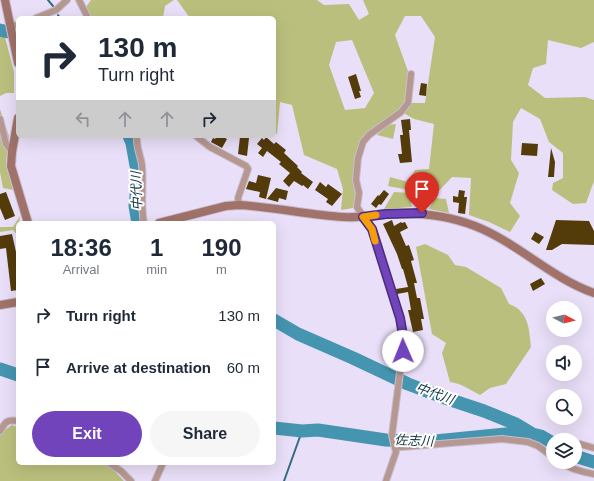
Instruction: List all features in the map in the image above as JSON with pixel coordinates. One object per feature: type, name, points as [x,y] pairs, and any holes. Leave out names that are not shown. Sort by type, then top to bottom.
[{"type":"street","points":[[5,0],[14,25],[13,37],[16,53]]},
{"type":"street","points":[[41,16],[56,10],[68,0]]},
{"type":"street","points":[[79,0],[87,16]]},
{"type":"street","points":[[386,481],[396,452],[392,435],[404,341],[400,318],[372,229],[357,207],[359,193],[356,180],[358,158],[363,142],[369,135],[401,112],[408,102],[411,74]]},
{"type":"street","points":[[0,119],[6,144],[12,152]]},
{"type":"street","points":[[16,129],[11,166],[27,221]]},
{"type":"street","points":[[199,138],[210,147],[246,166],[248,169],[238,198],[239,205]]},
{"type":"street","points":[[137,140],[137,147],[142,163],[141,209],[144,221]]},
{"type":"street","points":[[167,221],[226,206],[239,205],[345,217],[422,213],[450,218],[477,227],[512,245],[583,289],[594,293]]},
{"type":"street","points":[[0,305],[16,302]]},
{"type":"street","points":[[0,431],[4,423],[10,420],[16,421]]},
{"type":"street","points":[[396,447],[502,439],[528,442],[538,446],[546,452]]},
{"type":"street","points":[[582,445],[594,448]]},
{"type":"street","points":[[112,465],[121,471],[131,481]]},
{"type":"street","points":[[155,481],[163,465]]},
{"type":"street","points":[[575,469],[594,474]]},
{"type":"green space","points":[[91,0],[174,0],[165,6],[163,16],[89,16],[86,7]]},
{"type":"green space","points":[[177,0],[317,0],[324,5],[349,4],[359,20],[369,14],[363,0],[594,0],[594,42],[581,48],[548,40],[546,64],[533,68],[528,85],[545,98],[585,97],[594,100],[594,181],[586,203],[573,204],[552,190],[553,183],[563,178],[563,153],[549,142],[540,119],[521,108],[513,122],[511,160],[519,173],[510,203],[520,216],[510,232],[469,215],[471,178],[452,177],[435,195],[388,186],[390,177],[408,182],[415,170],[429,169],[434,124],[414,119],[400,111],[362,137],[354,158],[355,195],[353,208],[341,210],[343,189],[337,169],[304,155],[292,105],[280,102],[277,134],[276,16],[189,16]],"holes":[[[405,16],[421,16],[435,37],[425,103],[405,103],[409,74],[395,35]],[[352,40],[374,93],[365,108],[345,110],[329,65],[336,42]]]},
{"type":"green space","points":[[0,35],[5,37],[14,72],[14,93],[6,93],[0,96]]},
{"type":"green space","points":[[0,109],[9,136],[6,164],[13,190],[3,188],[0,172]]},
{"type":"green space","points":[[396,124],[393,139],[377,135],[386,125]]},
{"type":"green space","points":[[394,192],[409,193],[412,207],[384,209]]},
{"type":"green space","points":[[435,198],[446,199],[449,213],[429,209]]},
{"type":"green space","points":[[16,222],[16,234],[13,230],[0,232],[0,227],[13,227]]},
{"type":"green space","points":[[425,244],[448,255],[455,265],[466,267],[501,288],[509,304],[521,311],[527,321],[531,347],[506,384],[490,388],[480,395],[462,385],[450,382],[442,353],[446,343],[432,334],[416,247]]},
{"type":"green space","points":[[12,425],[16,426],[16,465],[109,465],[124,481],[0,481],[0,433]]},
{"type":"building","points":[[356,74],[361,91],[359,91],[361,97],[355,99],[348,77]]},
{"type":"building","points":[[421,83],[427,84],[426,96],[419,95]]},
{"type":"building","points":[[410,119],[411,130],[409,130],[412,162],[400,163],[398,154],[402,154],[400,135],[403,135],[401,120]]},
{"type":"building","points":[[213,138],[227,139],[222,148],[211,142]]},
{"type":"building","points":[[240,138],[249,138],[247,156],[238,154]]},
{"type":"building","points":[[262,138],[264,140],[267,138],[274,144],[276,142],[286,150],[284,153],[298,166],[297,167],[302,172],[301,173],[313,182],[308,189],[294,181],[289,187],[283,181],[290,173],[279,164],[281,162],[267,151],[263,157],[258,153],[262,148],[257,144]]},
{"type":"building","points":[[522,143],[538,144],[537,156],[521,155]]},
{"type":"building","points":[[551,148],[555,162],[554,177],[548,177]]},
{"type":"building","points":[[258,175],[271,178],[266,199],[259,197],[260,192],[246,189],[249,181],[256,183]]},
{"type":"building","points":[[320,182],[326,187],[328,184],[342,194],[332,206],[326,202],[328,199],[315,190]]},
{"type":"building","points":[[276,188],[288,191],[286,200],[279,198],[278,202],[267,199]]},
{"type":"building","points":[[384,190],[389,194],[381,205],[379,204],[376,208],[371,204]]},
{"type":"building","points":[[459,190],[465,191],[464,197],[467,197],[465,214],[458,213],[459,203],[453,202],[453,196],[458,197]]},
{"type":"building","points":[[6,192],[15,216],[5,220],[0,208],[0,194]]},
{"type":"building","points":[[419,193],[427,196],[422,207],[415,204]]},
{"type":"building","points":[[392,220],[394,226],[401,222],[405,222],[408,228],[400,232],[406,246],[409,245],[414,260],[411,261],[417,283],[414,283],[417,298],[420,298],[424,319],[421,319],[423,330],[413,332],[408,310],[411,310],[408,292],[397,294],[396,289],[408,287],[403,269],[383,224]]},
{"type":"building","points":[[556,220],[589,221],[594,231],[594,245],[562,244],[552,250],[546,250]]},
{"type":"building","points":[[535,232],[544,237],[539,244],[531,239]]},
{"type":"building","points":[[12,234],[16,252],[16,290],[11,291],[6,248],[0,249],[0,236]]},
{"type":"building","points":[[541,278],[545,284],[533,291],[530,284]]},
{"type":"building","points":[[393,344],[399,346],[395,363],[387,360]]},
{"type":"waterway","points":[[48,0],[53,6]]},
{"type":"waterway","name":"中代川","points":[[0,30],[16,34]]},
{"type":"waterway","name":"中代川","points":[[130,138],[138,177],[135,206],[138,221]]},
{"type":"waterway","name":"中代川","points":[[276,321],[298,334],[408,384],[484,411],[516,424],[531,433]]},
{"type":"waterway","name":"佐志川","points":[[0,369],[16,374]]},
{"type":"waterway","name":"佐志川","points":[[276,428],[302,431],[318,430],[386,440],[404,441],[435,441],[516,433],[532,434],[546,439]]},
{"type":"waterway","points":[[284,481],[302,431]]},
{"type":"waterway","name":"佐志川","points":[[582,458],[594,462]]},
{"type":"slow traffic","points":[[375,241],[372,229],[363,217],[376,215]]},
{"type":"route","points":[[403,351],[404,341],[400,318],[372,229],[363,217],[386,214],[422,213]]}]
